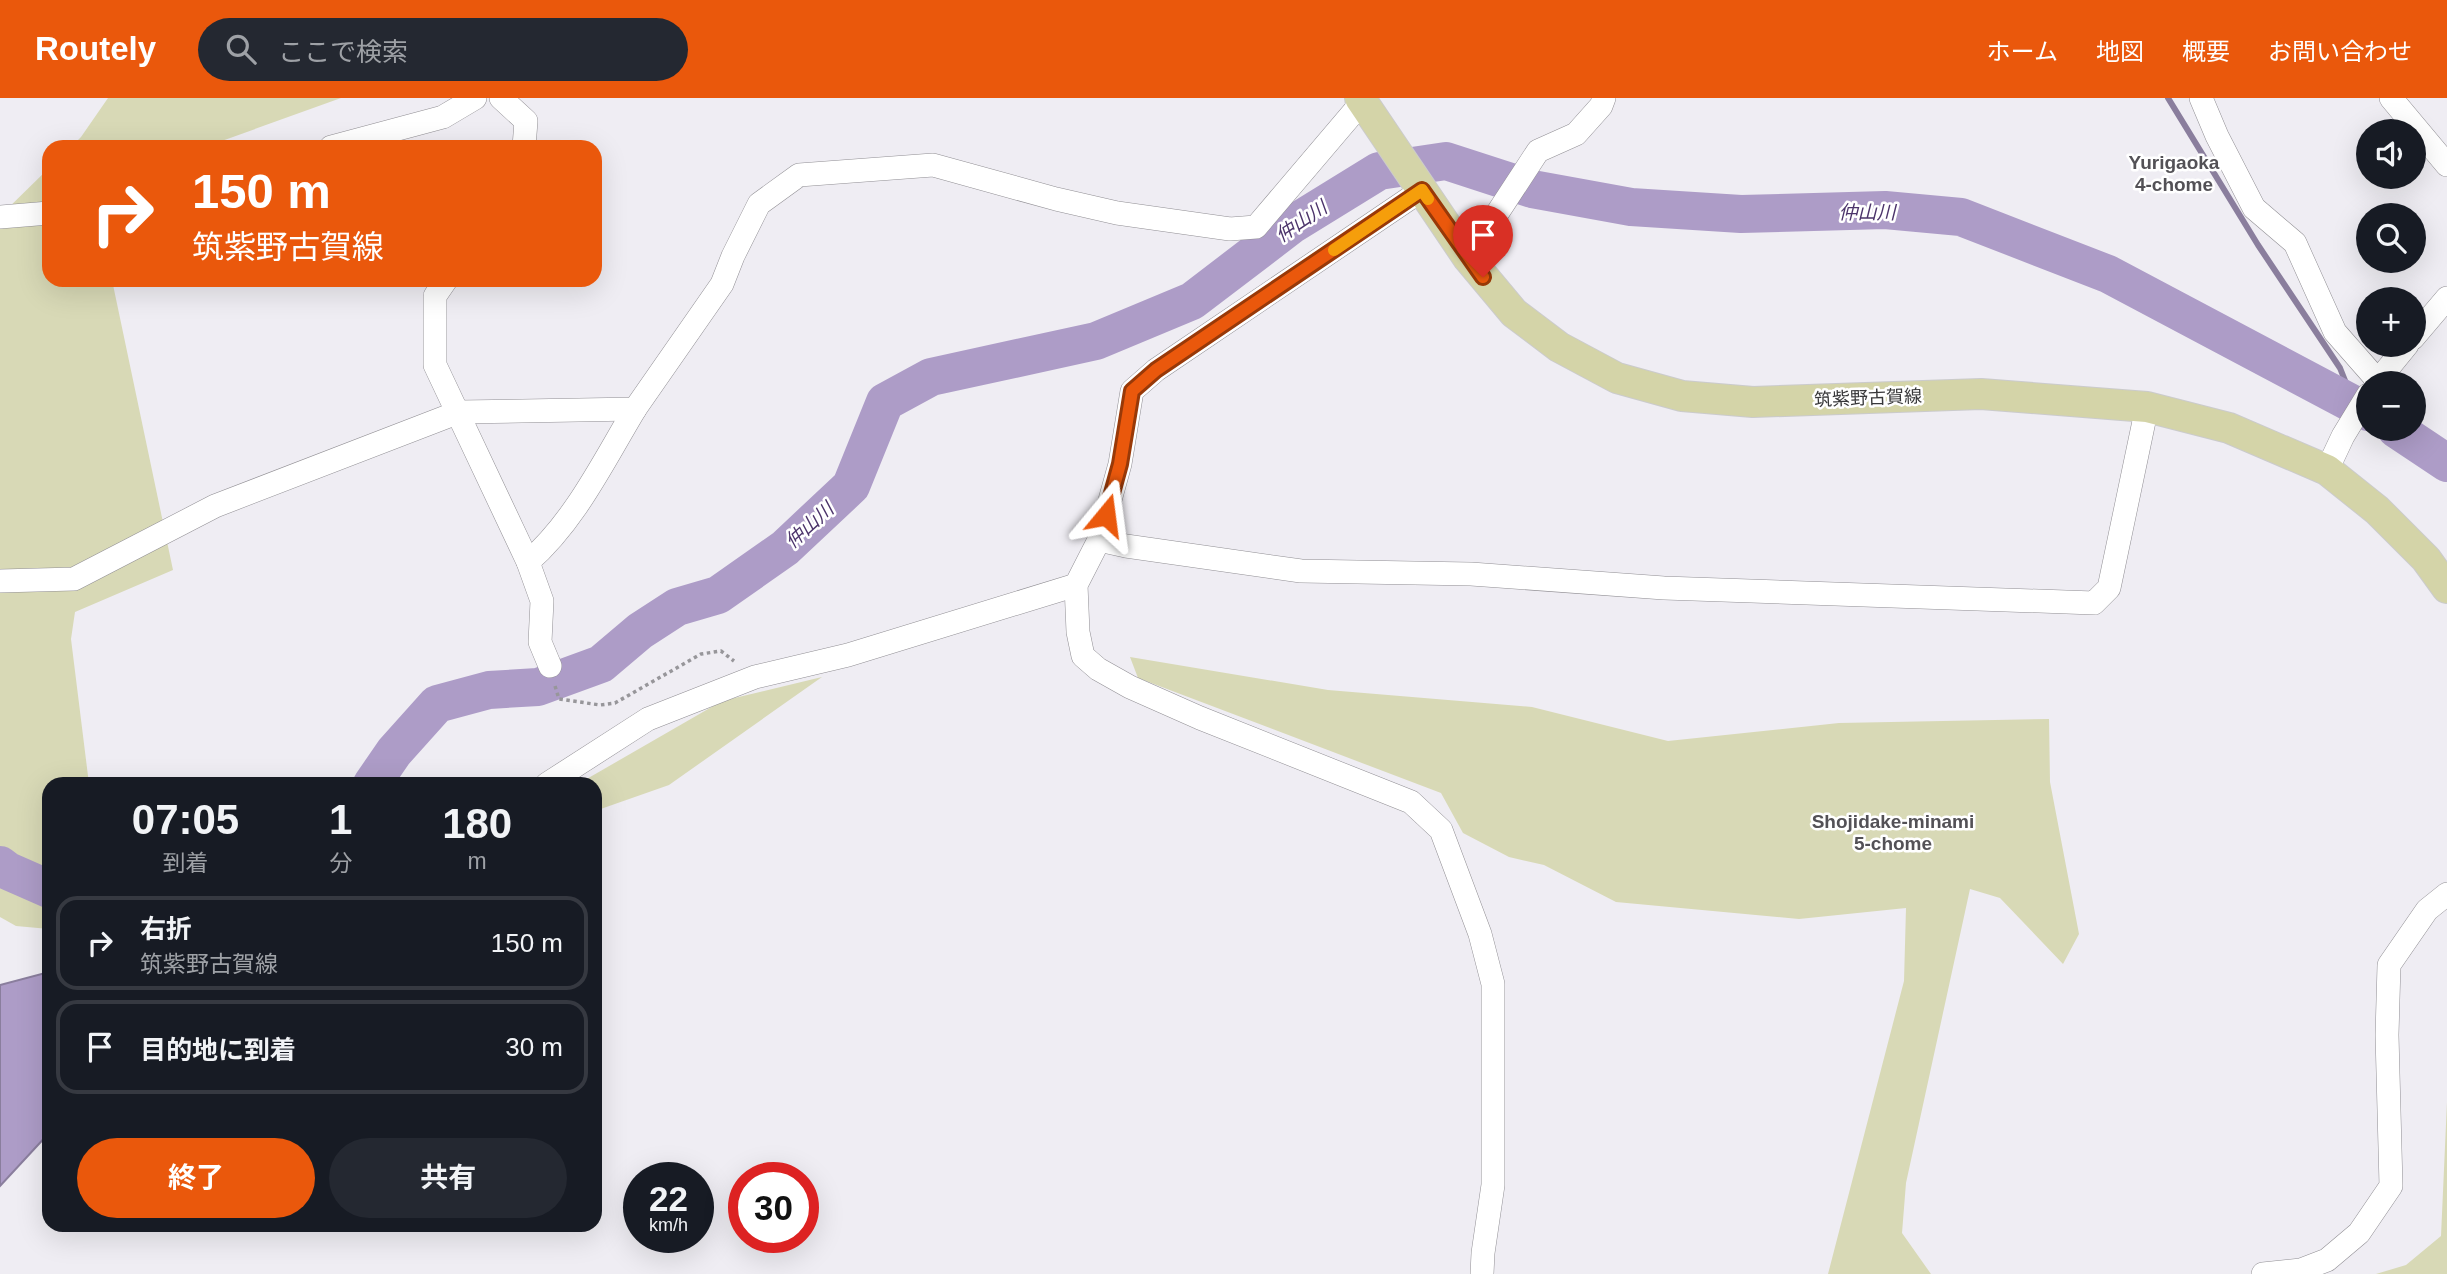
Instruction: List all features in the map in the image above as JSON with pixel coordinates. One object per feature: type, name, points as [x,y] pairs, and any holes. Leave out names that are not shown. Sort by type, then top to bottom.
[{"type":"main road","name":"筑紫野古賀線","points":[[1366,106],[1468,258],[1514,313],[1559,347],[1617,378],[1682,396],[1753,402],[1981,394],[2147,407],[2230,428],[2327,470],[2377,510],[2426,559],[2447,588]]},
{"type":"street","points":[[357,140],[443,117],[475,98]]},
{"type":"street","points":[[501,98],[526,121],[525,140]]},
{"type":"street","points":[[1468,258],[1538,151],[1576,134],[1601,106],[1604,98]]},
{"type":"street","points":[[2200,98],[2255,208],[2295,243],[2335,332],[2363,371]]},
{"type":"street","points":[[2391,98],[2447,165]]},
{"type":"street","points":[[528,562],[546,547],[570,515],[635,409],[722,284],[759,204],[799,175],[933,165],[1117,213],[1230,229],[1256,227],[1366,106]]},
{"type":"street","points":[[1416,180],[1156,370],[1132,391],[1120,464],[1098,540],[1076,585],[1077,632],[1083,656],[1098,669],[1130,687],[1200,718],[1411,802],[1441,830],[1480,934],[1493,984],[1493,1185],[1482,1274]]},
{"type":"street","points":[[0,217],[42,214]]},
{"type":"street","points":[[441,287],[435,296],[435,365],[528,562],[542,601],[540,642],[550,666]]},
{"type":"street","points":[[2426,323],[2447,298]]},
{"type":"street","points":[[2386,371],[2397,357]]},
{"type":"street","points":[[1098,540],[1301,571],[1471,574],[1664,588],[2094,603],[2109,587],[2147,407]]},
{"type":"street","points":[[0,581],[74,579],[215,506],[459,412],[635,409]]},
{"type":"street","points":[[2327,470],[2356,415]]},
{"type":"street","points":[[558,777],[648,719],[746,681],[848,655],[1076,585]]},
{"type":"street","points":[[2263,1274],[2301,1270],[2327,1260],[2359,1233],[2391,1186],[2387,1035],[2389,965],[2427,910],[2447,894]]},
{"type":"path","points":[[550,666],[559,699],[600,705],[615,703],[701,654],[720,651],[733,659],[746,681]]},
{"type":"green space","points":[[108,98],[341,98],[224,140],[78,140]]},
{"type":"green space","points":[[42,175],[42,287],[113,287],[173,570],[75,612],[71,639],[88,777],[42,777],[42,928],[16,926],[0,917],[0,216]]},
{"type":"green space","points":[[1130,657],[1328,690],[1532,707],[1668,741],[1839,723],[2049,719],[2050,782],[2079,934],[2063,964],[2000,898],[1970,889],[1906,1183],[1902,1233],[1931,1274],[1828,1274],[1904,981],[1906,908],[1799,919],[1616,902],[1544,865],[1509,857],[1463,833],[1441,793],[1138,678]]},
{"type":"green space","points":[[822,677],[669,785],[602,809],[602,777],[590,777],[722,701]]},
{"type":"green space","points":[[2447,1102],[2447,1274],[2376,1274],[2406,1265],[2441,1236]]},
{"type":"shaded area","points":[[42,974],[42,1141],[0,1186],[0,985]]},
{"type":"waterway","points":[[2168,98],[2258,245],[2340,368],[2354,403]]},
{"type":"waterway","name":"仲山川","points":[[377,777],[394,752],[437,704],[489,690],[538,687],[601,664],[640,631],[677,607],[718,595],[785,548],[851,486],[885,402],[931,377],[1096,341],[1192,301],[1293,224],[1379,171],[1446,161],[1532,189],[1631,207],[1741,214],[1885,210],[1961,217],[2108,274],[2356,406]]},
{"type":"waterway","name":"仲山川","points":[[2414,441],[2447,463]]},
{"type":"waterway","name":"仲山川","points":[[0,865],[42,886]]},
{"type":"slow traffic","points":[[1334,250],[1422,190],[1428,199]]},
{"type":"district","name":"Yurigaoka 4-chome","points":[[2174,173]]},
{"type":"district","name":"Shojidake-minami 5-chome","points":[[1893,832]]},
{"type":"route","points":[[1106,515],[1120,464],[1132,391],[1156,370],[1422,190],[1483,277]]}]
